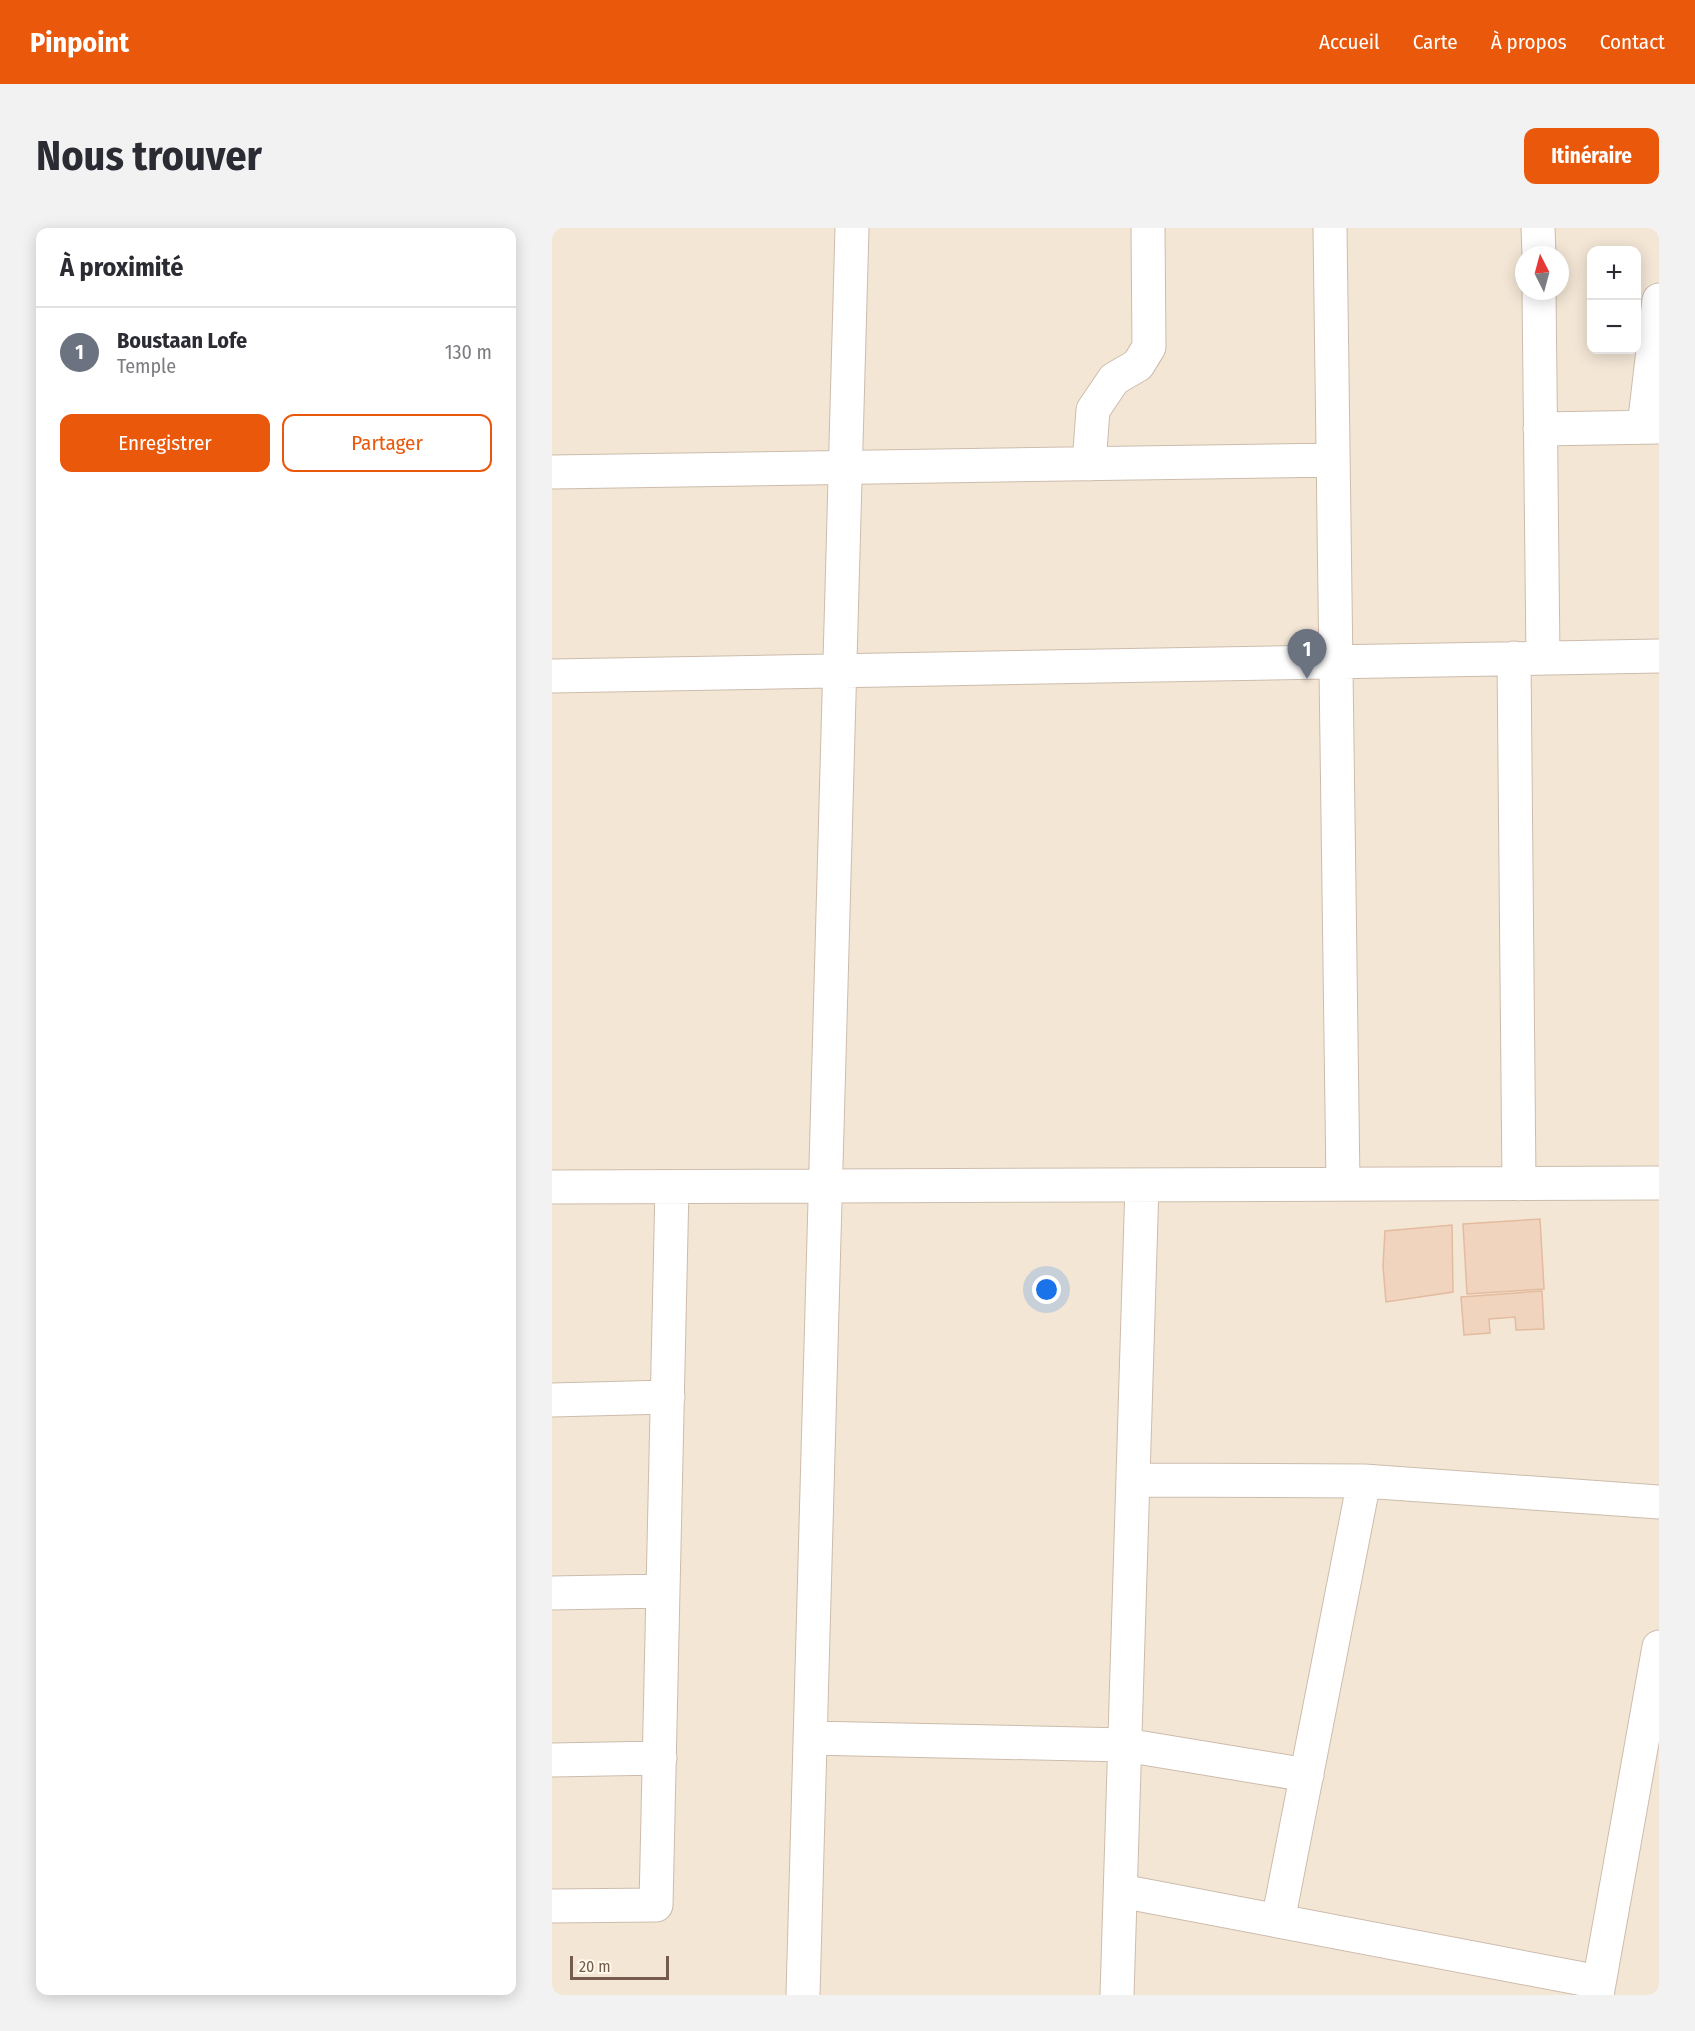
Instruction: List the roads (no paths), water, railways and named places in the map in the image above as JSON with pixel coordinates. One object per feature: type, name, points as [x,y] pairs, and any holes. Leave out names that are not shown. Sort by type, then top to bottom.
[{"type":"street","points":[[803,1995],[852,228]]},
{"type":"street","points":[[1089,464],[1093,410],[1114,379],[1138,364],[1149,347],[1148,228]]},
{"type":"street","points":[[1330,228],[1343,1184]]},
{"type":"street","points":[[1538,228],[1539,246]]},
{"type":"street","points":[[1519,1184],[1528,658],[1540,429],[1539,300]]},
{"type":"street","points":[[1540,429],[1652,427],[1659,300]]},
{"type":"street","points":[[552,472],[1333,460]]},
{"type":"street","points":[[552,676],[1659,656]]},
{"type":"street","points":[[552,1188],[1659,1183]]},
{"type":"street","points":[[1117,1995],[1142,1185]]},
{"type":"street","points":[[552,1906],[656,1905],[672,1187]]},
{"type":"street","points":[[552,1400],[668,1397]]},
{"type":"street","points":[[1134,1480],[1364,1482],[1659,1502]]},
{"type":"street","points":[[1278,1921],[1364,1482]]},
{"type":"street","points":[[552,1593],[663,1591]]},
{"type":"street","points":[[1121,1891],[1278,1921],[1598,1988],[1659,1647]]},
{"type":"street","points":[[810,1738],[1125,1744],[1307,1775]]},
{"type":"street","points":[[552,1760],[660,1758]]},
{"type":"place","name":"Boustaan Lofe","points":[[1307,679]]}]
